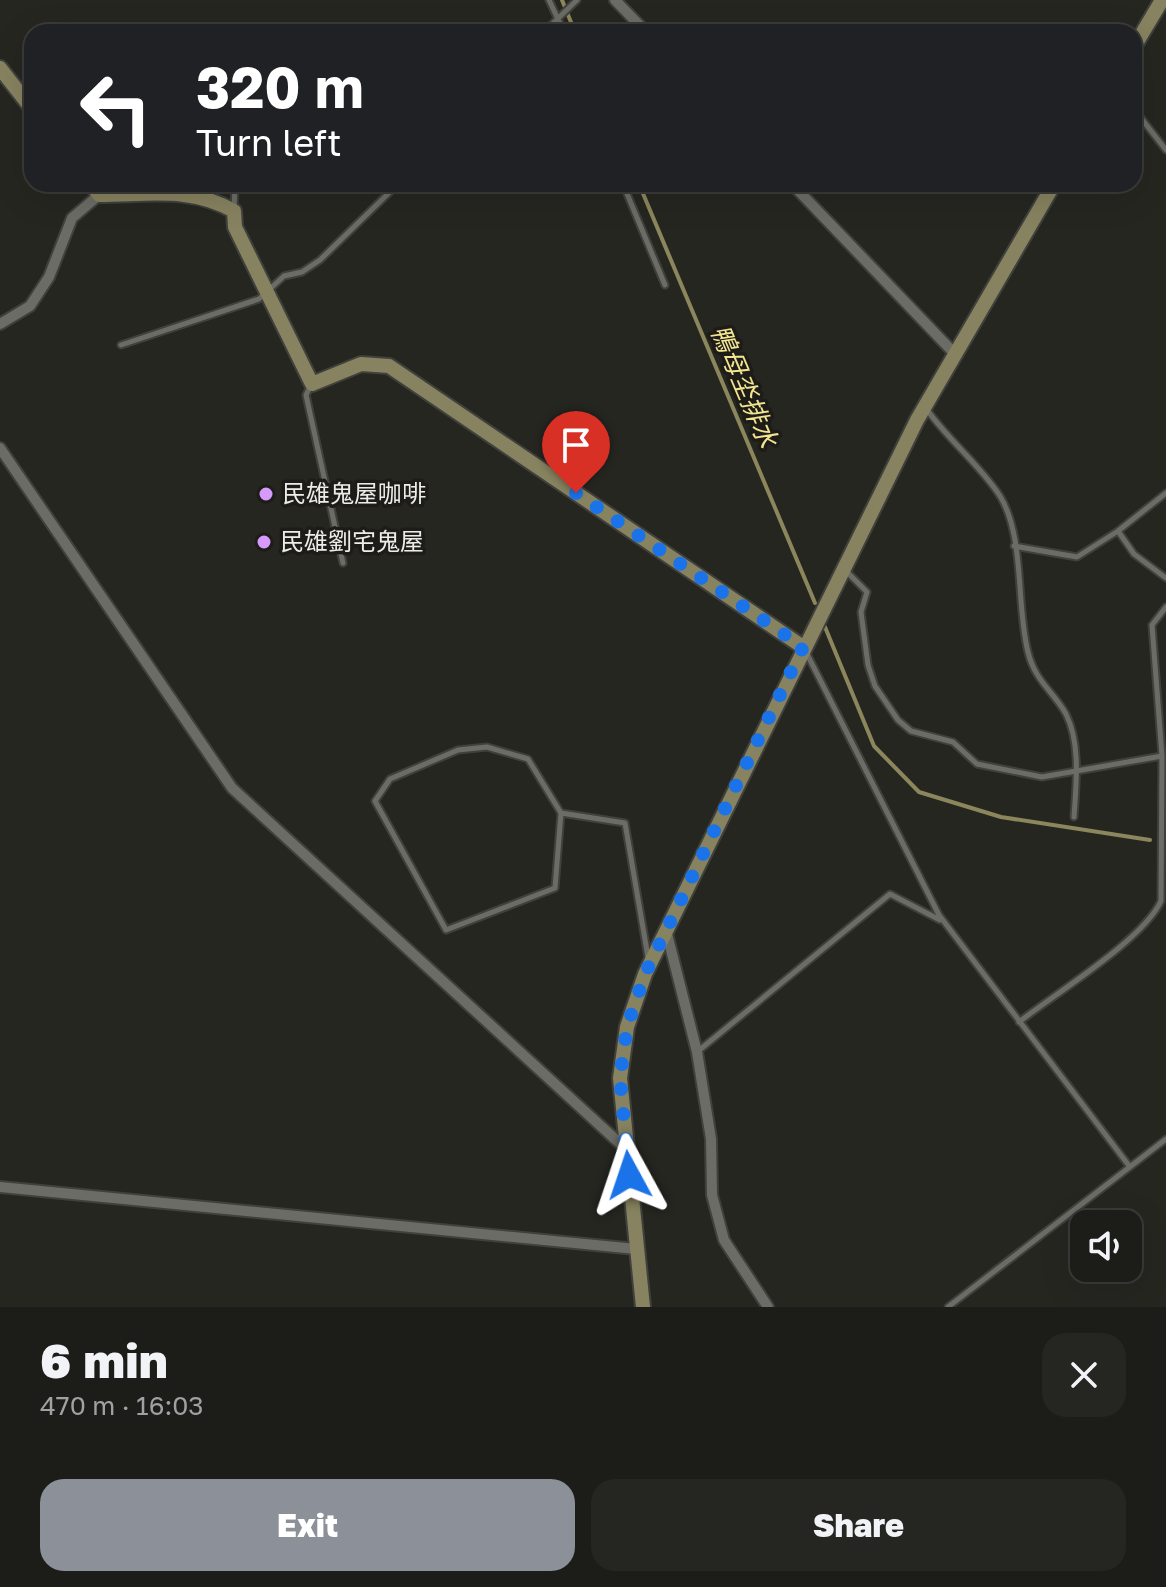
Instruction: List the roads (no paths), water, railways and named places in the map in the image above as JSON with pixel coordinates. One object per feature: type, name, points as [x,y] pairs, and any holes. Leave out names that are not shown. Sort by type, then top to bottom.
[{"type":"street","points":[[615,0],[638,24]]},
{"type":"street","points":[[1142,34],[1162,0]]},
{"type":"street","points":[[0,68],[24,99]]},
{"type":"street","points":[[0,324],[30,306],[49,277],[72,218],[93,192]]},
{"type":"street","points":[[175,192],[210,197],[234,211],[235,227],[312,384],[361,364],[389,366],[803,647]]},
{"type":"street","points":[[800,192],[955,354]]},
{"type":"street","points":[[643,1307],[620,1078],[627,1027],[649,965],[803,647],[925,406],[1049,192]]},
{"type":"street","points":[[0,448],[232,788],[627,1150]]},
{"type":"street","points":[[666,930],[697,1052],[711,1139],[712,1195],[724,1240],[768,1307]]},
{"type":"street","points":[[0,1187],[636,1249]]},
{"type":"lane","points":[[549,0],[561,24]]},
{"type":"lane","points":[[552,24],[575,1]]},
{"type":"lane","points":[[1142,119],[1166,150]]},
{"type":"lane","points":[[234,211],[235,192]]},
{"type":"lane","points":[[121,345],[259,299],[284,276],[302,272],[320,260],[390,192]]},
{"type":"lane","points":[[626,192],[665,285]]},
{"type":"lane","points":[[312,384],[306,395],[343,563]]},
{"type":"lane","points":[[925,406],[943,433],[1000,497],[1013,532],[1028,652],[1038,680],[1065,712],[1077,773],[1074,817]]},
{"type":"lane","points":[[1014,546],[1077,557],[1118,531],[1166,493]]},
{"type":"lane","points":[[1118,531],[1134,554],[1166,578]]},
{"type":"lane","points":[[843,569],[867,592],[861,612],[868,665],[875,686],[905,725],[925,736],[953,742],[977,764],[1042,777],[1162,756]]},
{"type":"lane","points":[[1019,1022],[1153,918],[1161,901],[1164,819],[1162,756],[1152,625],[1166,607]]},
{"type":"lane","points":[[803,647],[944,922],[1130,1167]]},
{"type":"lane","points":[[561,813],[555,888],[446,930],[375,801],[390,779],[458,750],[487,747],[528,759],[561,813],[625,823],[649,965]]},
{"type":"lane","points":[[697,1052],[890,894],[944,922]]},
{"type":"lane","points":[[948,1307],[1166,1139]]},
{"type":"waterway","name":"鴨母坔排水","points":[[562,0],[572,24]]},
{"type":"waterway","name":"鴨母坔排水","points":[[642,192],[815,603]]},
{"type":"waterway","name":"鴨母坔排水","points":[[825,627],[874,746],[919,792],[1001,817],[1150,840]]},
{"type":"place","name":"民雄鬼屋咖啡","points":[[266,494]]},
{"type":"place","name":"民雄劉宅鬼屋","points":[[264,542]]}]
